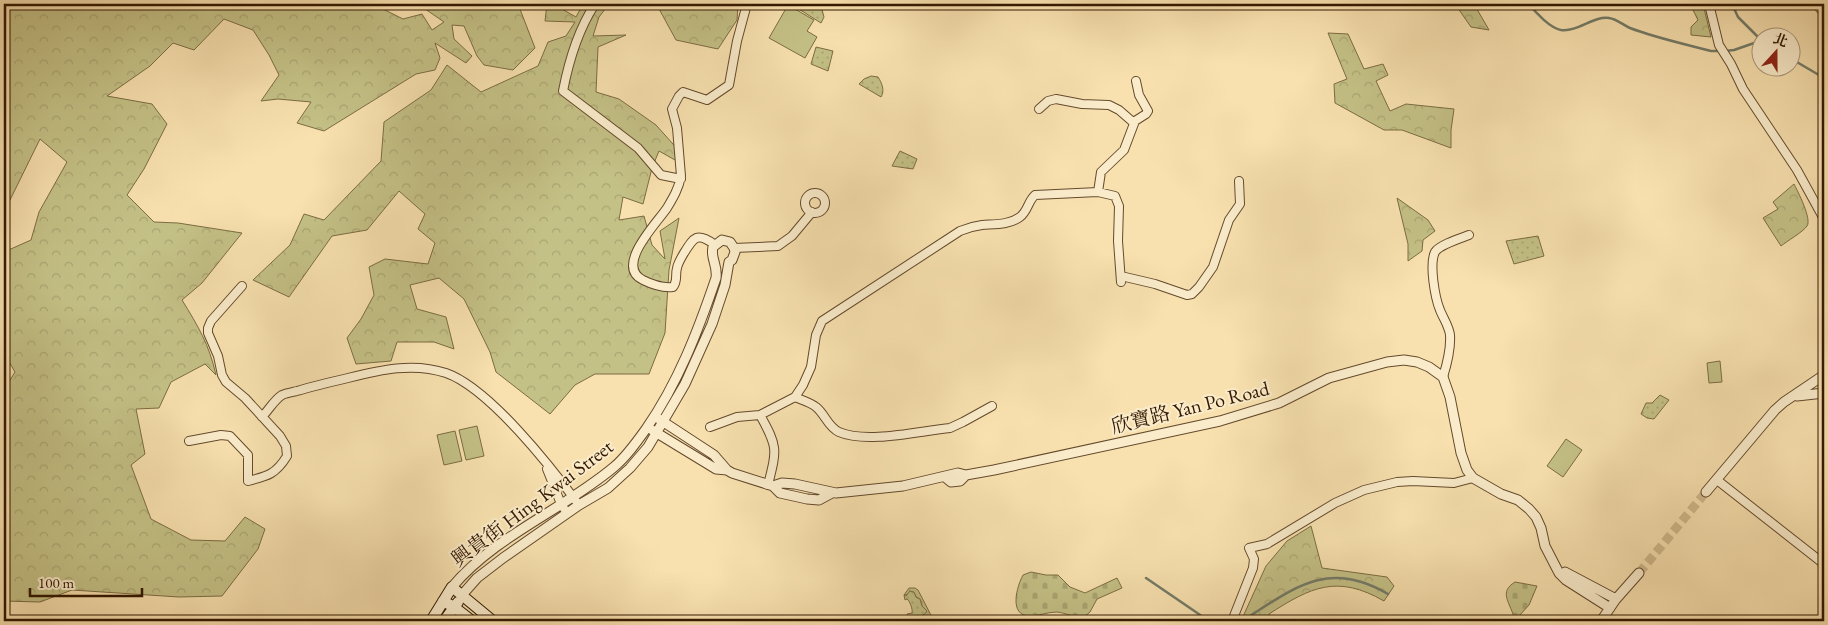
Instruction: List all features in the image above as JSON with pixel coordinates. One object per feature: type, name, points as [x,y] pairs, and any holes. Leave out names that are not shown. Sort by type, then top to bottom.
[{"type":"main road","points":[[430,621],[452,587],[492,621]]},
{"type":"main road","points":[[444,621],[462,595]]},
{"type":"main road","points":[[443,602],[454,607],[472,621]]},
{"type":"street","points":[[595,4],[588,14],[570,59],[563,91],[638,148],[661,175],[681,179]]},
{"type":"street","points":[[747,4],[737,41],[731,81],[728,88],[706,100],[683,92],[672,109],[677,128],[681,179],[677,191],[667,208],[640,243],[633,263],[634,271],[640,279],[650,284],[667,288],[674,287],[676,284],[677,265],[694,238],[705,238],[714,244],[718,241],[726,240],[734,248],[778,246],[792,236],[812,212]]},
{"type":"street","points":[[1709,4],[1719,45],[1743,89],[1797,170],[1824,219]]},
{"type":"street","points":[[1816,4],[1824,13]]},
{"type":"street","points":[[1098,192],[1101,172],[1124,150],[1137,118],[1148,111],[1138,95],[1136,81]]},
{"type":"street","points":[[1039,108],[1048,101],[1056,99],[1082,104],[1109,105],[1119,110],[1134,123]]},
{"type":"street","points":[[710,427],[737,417],[760,415],[795,397],[812,367],[816,335],[824,319],[960,231],[980,225],[1014,222],[1022,216],[1028,208],[1031,198],[1035,195],[1098,192],[1115,196],[1117,200],[1121,279],[1155,284],[1187,295],[1195,291],[1213,267],[1229,220],[1240,204],[1239,181]]},
{"type":"street","points":[[1469,235],[1440,247],[1435,252],[1434,260],[1434,287],[1450,333],[1447,364],[1443,377],[1450,397],[1461,453],[1467,470],[1473,478],[1496,492],[1518,500],[1529,509],[1536,517],[1541,528],[1545,546],[1559,573],[1566,580],[1610,608]]},
{"type":"street","name":"興貴街 Hing Kwai Street","points":[[452,587],[466,571],[525,527],[572,497],[615,466],[628,452],[647,427],[676,379],[696,335],[716,278],[717,270],[712,250],[714,244]]},
{"type":"street","name":"興貴街 Hing Kwai Street","points":[[462,595],[483,572],[567,513],[608,488],[630,468],[648,447],[685,384],[703,346],[723,290],[729,262],[734,256],[734,248]]},
{"type":"street","points":[[713,258],[722,264],[729,262]]},
{"type":"street","points":[[189,441],[221,435],[230,436],[248,456],[248,480],[264,477],[278,470],[287,456],[286,446],[280,436],[245,398],[226,382],[208,333],[211,321],[242,286]]},
{"type":"street","name":"欣寶路 Yan Po Road","points":[[647,427],[716,469],[727,470],[770,485],[780,493],[819,500],[832,493],[900,487],[945,477],[951,482],[960,481],[966,474],[1081,452],[1232,418],[1278,403],[1330,378],[1387,362],[1404,360],[1417,362],[1429,367],[1443,377]]},
{"type":"street","points":[[262,417],[282,395],[380,370],[400,368],[423,369],[445,373],[463,381],[487,399],[544,462],[579,505]]},
{"type":"street","points":[[1706,492],[1775,410],[1791,397],[1824,376]]},
{"type":"street","points":[[1791,397],[1824,393]]},
{"type":"street","points":[[795,397],[815,406],[838,432],[860,438],[950,428],[992,406]]},
{"type":"street","points":[[760,415],[776,447],[770,485]]},
{"type":"street","name":"欣寶路 Yan Po Road","points":[[654,416],[714,455],[727,470]]},
{"type":"street","points":[[544,462],[561,504],[567,513]]},
{"type":"street","points":[[1232,621],[1253,568],[1254,559],[1249,548],[1268,544],[1335,503],[1364,490],[1397,482],[1454,483],[1473,478]]},
{"type":"street","points":[[1717,480],[1824,564]]},
{"type":"street","points":[[1552,560],[1573,578],[1616,599]]},
{"type":"street","points":[[1601,621],[1616,599],[1639,573]]},
{"type":"green space","points":[[4,4],[376,4],[403,19],[422,14],[432,30],[444,22],[418,4],[518,4],[535,48],[513,70],[484,65],[477,56],[464,26],[452,25],[454,39],[472,56],[466,63],[435,43],[440,58],[435,70],[416,74],[324,131],[297,123],[311,102],[278,99],[261,101],[279,75],[253,30],[224,19],[194,50],[173,43],[150,66],[107,96],[152,104],[167,124],[144,169],[127,195],[154,222],[178,223],[242,233],[202,283],[182,300],[202,336],[216,375],[205,364],[171,382],[159,408],[136,409],[145,454],[131,465],[151,519],[191,540],[225,541],[245,517],[265,529],[258,549],[222,596],[179,597],[72,590],[40,602],[4,601],[4,390],[15,372],[4,353],[4,252],[31,240],[39,212],[67,162],[40,139],[9,202],[4,201]]},
{"type":"green space","points":[[547,4],[553,4],[576,17],[583,4],[609,4],[599,17],[593,36],[626,35],[598,47],[596,92],[619,99],[656,125],[681,153],[675,160],[659,151],[652,168],[643,204],[623,197],[619,220],[644,216],[652,245],[665,259],[660,231],[679,218],[669,270],[665,333],[649,374],[595,374],[575,385],[550,414],[496,372],[490,352],[464,299],[439,278],[410,285],[417,309],[446,317],[454,349],[434,342],[397,342],[391,361],[356,364],[347,338],[361,319],[374,295],[369,267],[385,259],[428,264],[435,243],[418,229],[425,214],[399,191],[367,230],[332,236],[289,297],[253,280],[290,245],[304,214],[324,220],[381,161],[384,122],[431,90],[447,65],[481,92],[538,66],[548,42],[566,36],[575,22],[545,21]]},
{"type":"green space","points":[[627,4],[738,4],[737,20],[718,49],[676,40],[658,7]]},
{"type":"green space","points":[[796,4],[817,4],[821,6],[824,17],[821,23],[794,6]]},
{"type":"green space","points":[[1455,4],[1474,4],[1489,30],[1471,27]]},
{"type":"green space","points":[[1690,4],[1703,4],[1711,37],[1691,35],[1691,27],[1698,20]]},
{"type":"green space","points":[[788,5],[814,20],[807,31],[817,37],[805,58],[769,38]]},
{"type":"green space","points":[[1328,33],[1348,34],[1364,69],[1383,64],[1388,75],[1376,81],[1390,111],[1406,104],[1454,109],[1451,148],[1402,130],[1384,130],[1335,103],[1334,84],[1347,79]]},
{"type":"green space","points":[[816,47],[833,51],[828,71],[811,64]]},
{"type":"green space","points":[[871,76],[878,77],[881,82],[883,90],[881,97],[859,84]]},
{"type":"green space","points":[[900,151],[917,159],[913,169],[892,166]]},
{"type":"green space","points":[[1794,184],[1804,205],[1808,223],[1802,231],[1781,246],[1763,218],[1778,209],[1773,202]]},
{"type":"green space","points":[[1397,198],[1428,220],[1435,231],[1423,240],[1422,251],[1408,261],[1408,244]]},
{"type":"green space","points":[[1538,236],[1544,256],[1514,264],[1506,241]]},
{"type":"green space","points":[[1720,361],[1722,382],[1709,383],[1707,363]]},
{"type":"green space","points":[[1660,395],[1669,400],[1654,419],[1647,418],[1641,414],[1646,403],[1652,403]]},
{"type":"green space","points":[[477,426],[484,456],[466,460],[459,430]]},
{"type":"green space","points":[[455,431],[462,461],[444,465],[437,435]]},
{"type":"green space","points":[[1566,439],[1582,450],[1563,477],[1547,466]]},
{"type":"green space","points":[[1311,526],[1322,568],[1387,577],[1394,586],[1384,601],[1352,588],[1325,587],[1298,597],[1269,614],[1272,621],[1241,621],[1266,566],[1287,541]]},
{"type":"green space","points":[[1031,572],[1058,575],[1070,587],[1085,593],[1117,578],[1122,588],[1097,599],[1090,612],[1084,617],[1057,612],[1030,616],[1023,615],[1017,606],[1018,586],[1023,575]]},
{"type":"green space","points":[[1515,582],[1537,586],[1529,605],[1519,616],[1514,617],[1506,593],[1507,589]]},
{"type":"green space","points":[[909,588],[918,590],[934,621],[928,617],[924,621],[903,621],[903,618],[917,618],[926,612],[920,599],[915,594],[904,595]]},
{"type":"green space","points":[[910,591],[914,592],[916,597],[920,599],[922,606],[927,611],[916,618],[908,618],[907,614],[912,613],[912,610],[904,595],[906,596]]},
{"type":"waterway","points":[[1529,4],[1539,16],[1561,30],[1573,29],[1597,19],[1609,18],[1650,35],[1711,51],[1720,51]]},
{"type":"waterway","points":[[1732,4],[1738,17],[1750,29]]},
{"type":"waterway","points":[[1725,51],[1750,44]]},
{"type":"waterway","points":[[1800,64],[1824,78]]},
{"type":"waterway","points":[[1146,578],[1209,621]]},
{"type":"waterway","points":[[1242,621],[1295,589],[1311,582],[1328,578],[1347,579],[1366,584],[1388,594]]},
{"type":"tunnel","points":[[1639,573],[1706,492]]}]
